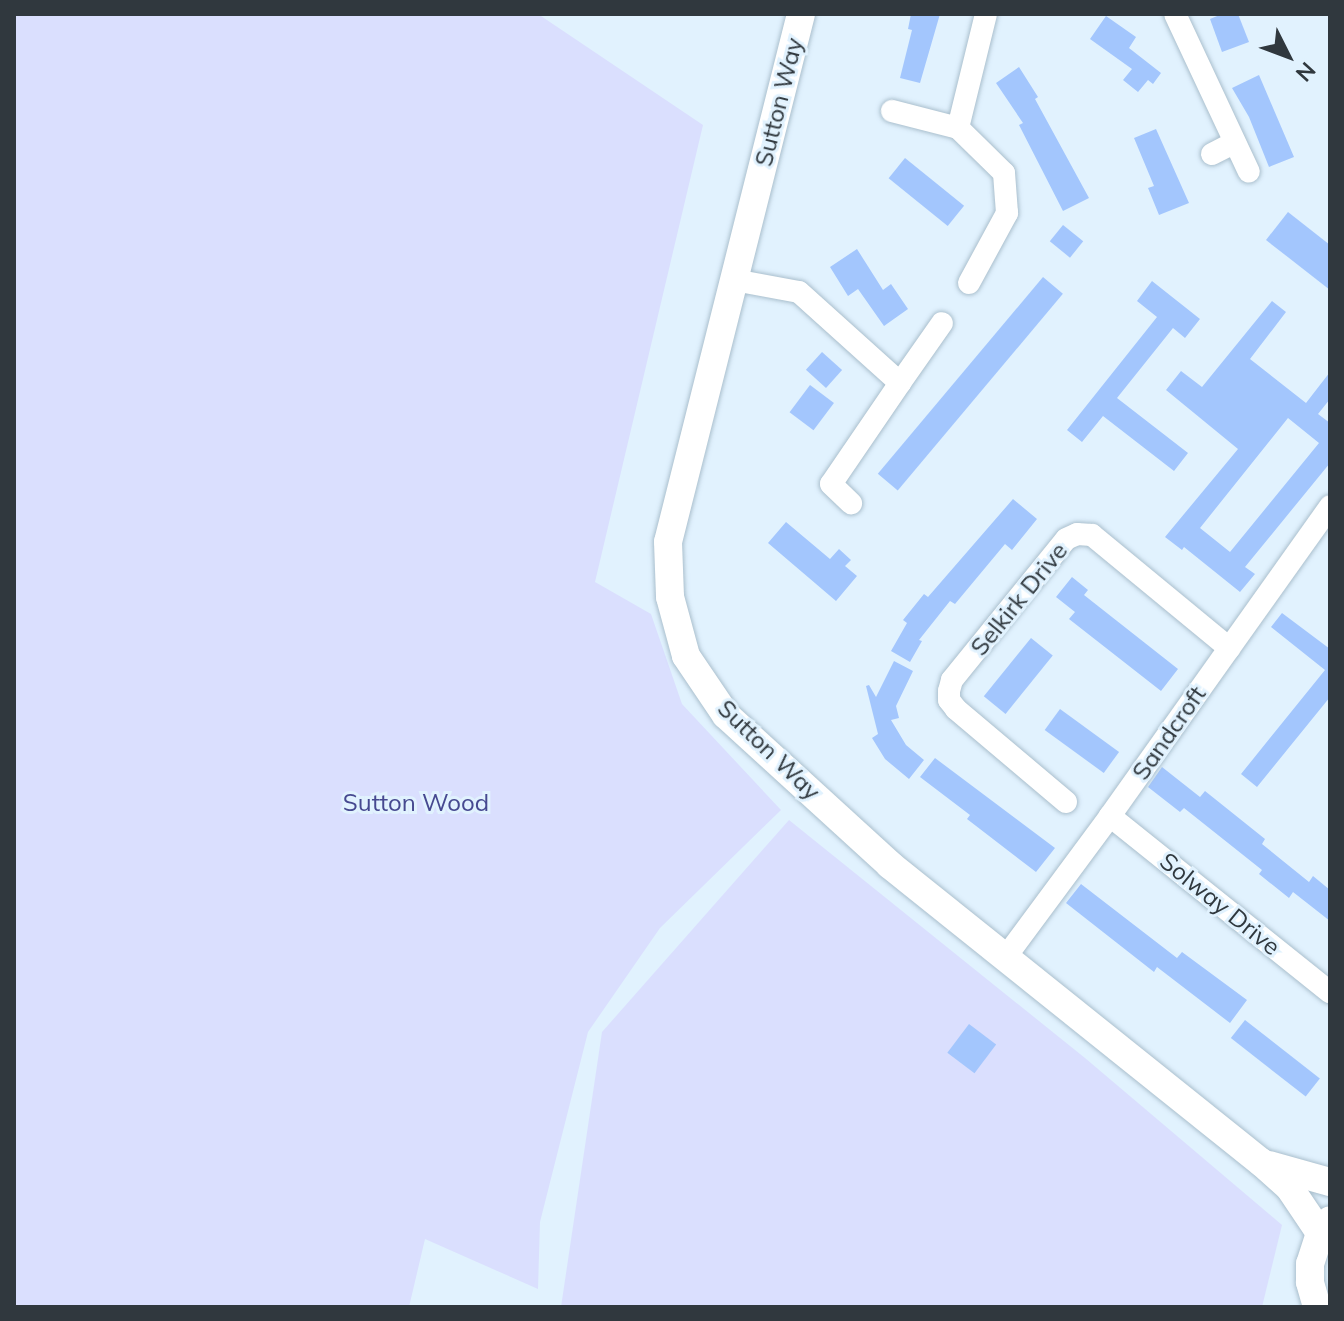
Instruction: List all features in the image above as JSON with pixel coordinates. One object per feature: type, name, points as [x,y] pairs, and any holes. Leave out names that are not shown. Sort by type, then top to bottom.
[{"type":"street","name":"Sutton Way","points":[[801,14],[668,542],[670,597],[686,656],[726,715],[890,865],[1261,1162],[1289,1187],[1325,1227]]},
{"type":"street","points":[[958,128],[986,14]]},
{"type":"street","points":[[1175,14],[1249,172]]},
{"type":"street","points":[[892,111],[958,128],[1004,173],[1007,213],[969,283]]},
{"type":"street","points":[[1212,154],[1234,143]]},
{"type":"street","points":[[734,280],[799,292],[900,383]]},
{"type":"street","points":[[851,503],[831,484],[942,323]]},
{"type":"street","name":"Sandcroft","points":[[1005,958],[1330,506]]},
{"type":"street","name":"Selkirk Drive","points":[[1066,802],[956,709],[949,700],[949,691],[952,680],[1066,539],[1077,534],[1092,535],[1229,648]]},
{"type":"street","name":"Solway Drive","points":[[1110,816],[1330,992]]},
{"type":"street","name":"Sutton Way","points":[[1261,1162],[1330,1182]]},
{"type":"street","points":[[1312,1303],[1310,1264],[1325,1227]]},
{"type":"green space","name":"Sutton Wood","points":[[14,14],[538,14],[703,125],[595,582],[651,614],[682,704],[781,810],[660,928],[588,1032],[540,1222],[538,1289],[425,1239],[409,1307],[14,1307]]},
{"type":"green space","points":[[789,820],[1085,1058],[1282,1225],[1262,1307],[561,1307],[602,1032]]},
{"type":"building","points":[[911,14],[940,14],[920,83],[900,78],[912,30],[908,29]]},
{"type":"building","points":[[1222,14],[1238,14],[1249,42],[1222,52],[1210,19]]},
{"type":"building","points":[[1106,16],[1136,37],[1129,48],[1161,73],[1153,84],[1148,80],[1138,92],[1123,80],[1132,69],[1090,39]]},
{"type":"building","points":[[1019,67],[1038,97],[1035,99],[1089,198],[1063,211],[1019,125],[1023,123],[996,83]]},
{"type":"building","points":[[1259,75],[1294,157],[1269,167],[1249,117],[1232,88]]},
{"type":"building","points":[[1156,129],[1189,203],[1159,215],[1148,188],[1154,186],[1134,138]]},
{"type":"building","points":[[905,158],[964,206],[948,226],[889,178]]},
{"type":"building","points":[[1288,212],[1330,245],[1330,290],[1266,240]]},
{"type":"building","points":[[1063,225],[1083,241],[1070,258],[1050,241]]},
{"type":"building","points":[[857,249],[883,290],[891,284],[908,309],[884,326],[858,289],[848,296],[830,267]]},
{"type":"building","points":[[1043,277],[1063,294],[898,491],[878,474]]},
{"type":"building","points":[[1152,281],[1200,319],[1185,338],[1173,328],[1117,398],[1188,453],[1174,471],[1103,416],[1082,442],[1067,430],[1157,317],[1137,301]]},
{"type":"building","points":[[1272,301],[1286,312],[1250,359],[1306,403],[1330,372],[1330,399],[1318,414],[1330,423],[1330,463],[1245,567],[1255,574],[1240,592],[1184,547],[1182,550],[1165,537],[1238,449],[1166,390],[1181,371],[1202,387]],"holes":[[[1288,418],[1319,443],[1230,552],[1200,528]]]},
{"type":"building","points":[[822,352],[842,370],[826,388],[806,370]]},
{"type":"building","points":[[810,385],[834,403],[813,430],[790,412]]},
{"type":"building","points":[[1013,499],[1037,519],[1012,550],[1005,544],[955,604],[950,601],[919,640],[922,641],[910,662],[891,651],[907,623],[903,620],[924,594],[928,597]]},
{"type":"building","points":[[786,522],[830,559],[839,549],[851,560],[845,566],[857,576],[836,601],[768,543]]},
{"type":"building","points":[[1072,577],[1088,590],[1084,595],[1178,669],[1161,691],[1069,619],[1075,612],[1056,597]]},
{"type":"building","points":[[1282,613],[1330,649],[1330,697],[1257,787],[1241,774],[1325,670],[1271,627]]},
{"type":"building","points":[[1031,638],[1053,656],[1006,714],[984,696]]},
{"type":"building","points":[[894,661],[913,671],[896,706],[899,718],[891,720],[906,745],[924,760],[909,779],[885,759],[872,738],[878,734],[866,686],[869,685],[876,697]]},
{"type":"building","points":[[1060,709],[1119,752],[1104,773],[1045,730]]},
{"type":"building","points":[[935,758],[1055,848],[1036,872],[967,819],[970,815],[920,777]]},
{"type":"building","points":[[1162,767],[1200,797],[1205,791],[1265,839],[1262,844],[1309,882],[1313,876],[1330,890],[1330,921],[1293,892],[1289,898],[1259,874],[1262,870],[1184,808],[1180,812],[1148,787]]},
{"type":"building","points":[[1081,884],[1177,958],[1182,952],[1247,1000],[1230,1023],[1157,967],[1154,972],[1066,903]]},
{"type":"building","points":[[1245,1020],[1320,1078],[1306,1097],[1231,1038]]},
{"type":"building","points":[[969,1024],[996,1044],[974,1073],[947,1053]]}]
